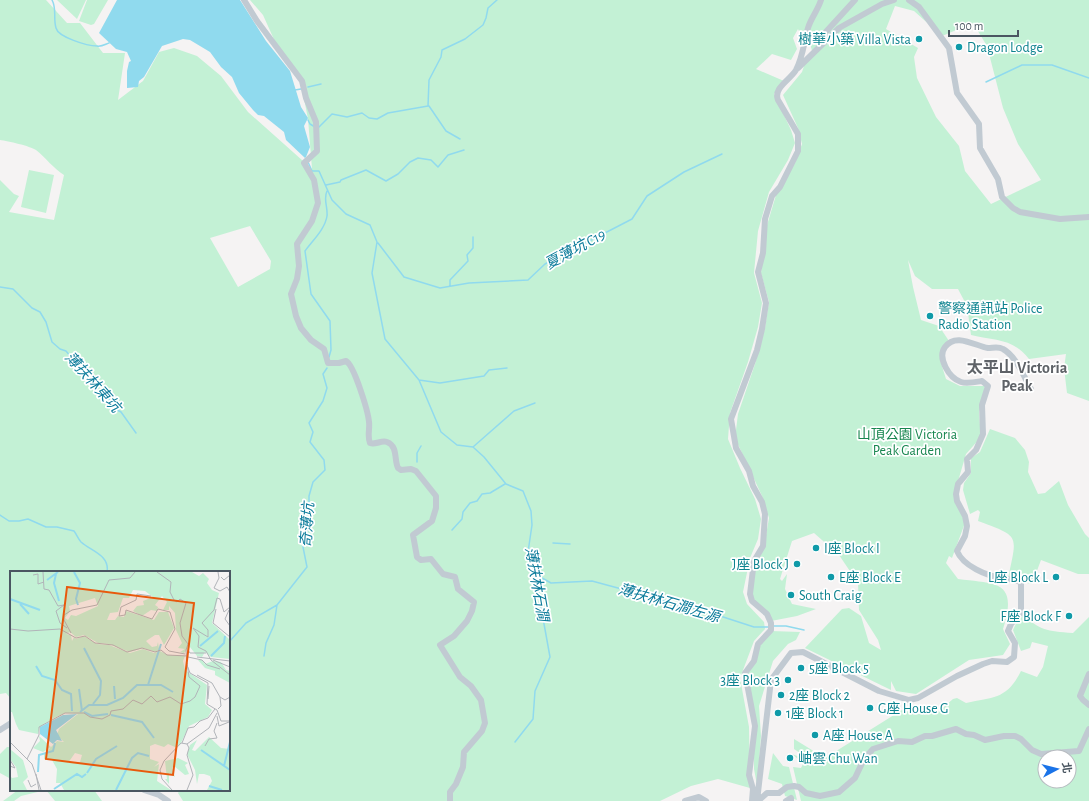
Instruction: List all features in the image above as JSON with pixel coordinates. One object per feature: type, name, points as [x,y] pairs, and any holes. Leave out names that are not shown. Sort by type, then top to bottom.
[{"type":"street","points":[[244,0],[257,21],[300,77],[304,85],[306,98],[316,127],[318,147],[314,154],[305,160],[305,166],[314,180],[318,199],[312,221],[297,244],[299,266],[297,279],[291,294],[297,322],[311,340],[324,349],[328,363],[339,363],[346,361],[351,365],[358,388],[366,403],[370,443],[374,444],[384,442],[390,444],[395,451],[398,468],[401,470],[411,469],[416,471],[436,495],[436,508],[432,521],[413,535],[417,557],[420,560],[431,559],[443,574],[455,577],[459,590],[470,598],[474,604],[467,622],[454,636],[440,645],[460,677],[471,686],[481,700],[485,723],[482,732],[464,752],[463,768],[456,784],[450,792],[450,801]]},
{"type":"street","points":[[796,71],[810,24],[821,0]]},
{"type":"street","points":[[806,40],[817,38],[825,33],[855,0]]},
{"type":"street","points":[[752,801],[753,789],[749,775],[756,726],[745,673],[754,661],[758,644],[771,630],[770,621],[764,610],[752,601],[750,594],[754,561],[763,546],[765,511],[753,486],[749,471],[736,448],[731,419],[758,345],[762,329],[766,303],[758,272],[763,253],[765,219],[772,196],[780,187],[798,151],[798,133],[777,97],[780,88],[839,28],[882,4],[894,0]]},
{"type":"street","points":[[909,0],[919,7],[948,47],[957,93],[978,124],[980,148],[998,178],[1002,197],[1013,208],[1021,212],[1060,219],[1089,217]]},
{"type":"street","points":[[758,801],[771,680],[791,653],[803,652],[880,691],[909,700],[983,664],[992,661],[1006,662],[1013,659],[1015,645],[1008,630],[1011,624],[1022,612],[1020,583],[1016,580],[1000,578],[974,569],[957,551],[965,536],[967,526],[965,516],[956,501],[956,489],[958,484],[967,475],[967,459],[976,450],[983,434],[982,405],[988,386],[982,381],[962,383],[956,380],[947,370],[942,357],[943,351],[946,346],[951,343],[963,340],[987,348],[1003,348],[1011,355],[1031,389]]},
{"type":"street","points":[[1089,674],[1080,696],[1083,701],[1089,705]]},
{"type":"street","points":[[0,730],[10,724]]},
{"type":"street","points":[[758,801],[766,793],[779,794],[789,786],[798,786],[806,794],[822,796],[839,791],[855,778],[863,760],[871,750],[899,741],[912,742],[924,736],[932,736],[956,729],[985,740],[1004,736],[1015,736],[1021,739],[1033,751],[1047,754],[1079,751],[1089,729]]},
{"type":"street","points":[[147,791],[160,795],[168,801]]},
{"type":"street","points":[[685,801],[700,797],[706,801]]},
{"type":"street","points":[[786,801],[790,798],[791,801]]},
{"type":"green space","name":"山頂公園 Victoria Peak Garden","points":[[0,0],[46,0],[67,23],[80,23],[103,53],[125,53],[118,100],[143,81],[159,52],[174,48],[197,56],[221,76],[248,112],[312,169],[308,119],[301,83],[281,55],[263,15],[250,0],[1089,0],[1089,401],[1067,393],[1064,368],[1066,354],[1029,359],[1017,347],[1003,341],[971,335],[967,306],[958,289],[932,289],[915,276],[908,260],[921,320],[939,326],[949,341],[940,360],[946,379],[960,386],[985,386],[979,412],[981,437],[966,454],[954,495],[965,523],[952,558],[949,556],[946,563],[958,579],[994,584],[1006,593],[1008,602],[1003,629],[1010,644],[1003,655],[969,660],[916,694],[896,691],[891,681],[891,690],[805,648],[842,609],[849,608],[861,616],[869,643],[881,650],[878,640],[859,610],[858,583],[839,555],[814,533],[792,541],[780,579],[782,581],[787,574],[785,589],[792,604],[816,609],[797,616],[771,621],[753,600],[751,592],[757,560],[765,541],[769,518],[762,496],[735,438],[738,414],[755,364],[765,328],[769,302],[761,273],[765,232],[776,195],[795,163],[802,144],[798,128],[783,95],[802,72],[805,63],[813,55],[810,43],[805,44],[798,29],[793,38],[797,49],[791,60],[772,54],[756,69],[784,81],[774,94],[791,130],[795,143],[788,160],[769,192],[758,231],[754,273],[762,303],[758,327],[748,362],[730,413],[728,439],[755,499],[761,519],[758,539],[750,558],[743,592],[747,604],[764,622],[765,629],[754,641],[740,678],[749,727],[750,788],[718,779],[691,786],[660,801],[183,801],[178,793],[179,791],[230,791],[230,571],[10,571],[10,698],[6,693],[0,694],[0,180],[14,194],[19,196],[9,212],[54,220],[64,175],[33,148],[0,140]],"holes":[[[895,6],[914,11],[942,36],[973,23],[987,46],[1003,108],[1018,144],[1041,180],[991,204],[965,171],[959,146],[936,117],[917,78],[914,57],[918,48],[886,29]],[[250,226],[271,261],[270,269],[238,287],[210,238]]]},
{"type":"green space","points":[[57,0],[86,0],[77,19]]},
{"type":"green space","points":[[87,0],[108,0],[94,24],[91,25],[79,21]]},
{"type":"green space","points":[[29,170],[54,175],[46,213],[21,207]]},
{"type":"green space","points":[[990,429],[1015,438],[1025,450],[1029,462],[1028,472],[1038,494],[1045,493],[1059,481],[1068,505],[1085,534],[1089,538],[1089,574],[1078,574],[1041,560],[1032,584],[1008,579],[1014,545],[1012,539],[1002,530],[978,521],[980,512],[978,510],[970,514],[963,490],[964,483],[971,473],[971,458],[980,452]]},
{"type":"green space","points":[[1021,613],[1039,627],[1044,629],[1056,632],[1073,633],[1089,617],[1089,801],[801,801],[793,767],[801,768],[803,764],[798,763],[799,760],[792,754],[805,759],[806,757],[794,749],[794,739],[825,758],[902,710],[918,714],[939,711],[953,699],[957,698],[966,703],[992,698],[1005,692],[1011,687],[1021,671],[1037,677],[1043,667],[1048,646],[1032,642],[1030,648],[1021,651],[1013,630]]},
{"type":"green space","points":[[771,631],[800,632],[796,640],[788,644],[773,661],[759,706],[761,736],[757,785],[754,769],[754,726],[746,678],[758,644]]},
{"type":"green space","points":[[7,747],[10,747],[10,778],[0,773],[0,754]]},
{"type":"green space","points":[[773,753],[783,766],[789,767],[797,800],[785,796],[782,784],[768,779]]},
{"type":"green space","points":[[17,791],[42,791],[21,796],[14,801],[3,801]]},
{"type":"green space","points":[[47,791],[95,791],[102,801],[55,801]]},
{"type":"water","points":[[117,0],[240,0],[266,41],[290,71],[301,107],[308,118],[304,126],[310,147],[306,157],[305,158],[286,140],[284,132],[264,116],[258,115],[253,110],[239,93],[232,77],[221,67],[210,52],[190,40],[183,39],[162,46],[144,77],[139,81],[138,87],[127,88],[127,71],[129,62],[131,61],[127,52],[116,49],[99,33]]},
{"type":"waterway","points":[[52,0],[56,28],[62,35],[80,43],[92,46],[100,46],[109,43]]},
{"type":"waterway","points":[[319,127],[332,114],[347,117],[362,113],[369,118],[377,119],[388,113],[428,106],[429,80],[441,57],[442,50],[465,39],[483,25],[488,8],[497,0]]},
{"type":"waterway","points":[[986,82],[1022,65],[1052,65],[1089,78]]},
{"type":"waterway","points":[[308,87],[321,84]]},
{"type":"waterway","points":[[295,90],[301,89]]},
{"type":"waterway","points":[[429,106],[446,131],[460,139]]},
{"type":"waterway","points":[[308,120],[310,124],[315,127]]},
{"type":"waterway","points":[[326,185],[340,182],[341,180],[366,170],[386,181],[398,174],[410,162],[418,158],[431,160],[438,167],[448,155],[464,150]]},
{"type":"waterway","name":"夏薄坑 C19","points":[[378,243],[404,277],[440,288],[469,283],[528,280],[545,264],[632,219],[647,196],[684,172],[722,154]]},
{"type":"waterway","name":"薄扶林石澗","points":[[308,162],[312,171],[319,171],[332,200],[346,214],[370,225],[377,242],[372,273],[385,339],[419,380],[441,432],[457,445],[473,447],[484,457],[506,484],[523,491],[531,511],[532,525],[528,552],[535,574],[550,657],[535,691],[533,719],[515,742]]},
{"type":"waterway","points":[[327,191],[325,197],[327,213],[326,221],[305,251],[311,294],[330,321],[331,350],[329,357]]},
{"type":"waterway","points":[[450,286],[450,280],[468,261],[467,255],[473,248],[473,237]]},
{"type":"waterway","name":"薄扶林東坑","points":[[0,287],[13,289],[32,308],[40,312],[46,322],[52,342],[60,349],[66,351],[98,390],[113,402],[117,410],[121,412],[136,433]]},
{"type":"waterway","name":"奇薄坑","points":[[230,641],[246,623],[277,605],[307,567],[303,547],[309,524],[309,496],[313,482],[325,470],[324,460],[310,442],[313,432],[309,423],[323,401],[327,388],[323,374],[327,368]]},
{"type":"waterway","points":[[419,380],[440,383],[484,376],[489,370],[507,368]]},
{"type":"waterway","points":[[473,447],[514,411],[535,403]]},
{"type":"waterway","points":[[417,462],[417,453],[421,446]]},
{"type":"waterway","points":[[452,530],[462,519],[463,512],[470,503],[477,501],[482,494],[490,493],[505,484]]},
{"type":"waterway","points":[[0,515],[9,521],[28,519],[46,527],[57,527],[74,531],[81,542],[103,557],[106,561],[107,571]]},
{"type":"waterway","points":[[553,543],[570,544]]},
{"type":"waterway","name":"薄扶林石澗左源","points":[[535,574],[551,583],[592,581],[714,614],[754,627],[769,627]]},
{"type":"waterway","points":[[674,603],[681,609],[688,612],[705,612]]},
{"type":"waterway","points":[[264,656],[266,643],[274,625],[277,605]]},
{"type":"waterway","name":"薄扶林石澗左源","points":[[773,626],[786,626],[804,630]]},
{"type":"place","name":"樹華小築 Villa Vista","points":[[919,39]]},
{"type":"place","name":"Dragon Lodge","points":[[959,47]]},
{"type":"place","name":"警察通訊站 Police Radio Station","points":[[930,316]]},
{"type":"place","name":"I座 Block I","points":[[816,548]]},
{"type":"place","name":"J座 Block J","points":[[797,564]]},
{"type":"place","name":"E座 Block E","points":[[831,577]]},
{"type":"place","name":"L座 Block L","points":[[1056,577]]},
{"type":"place","name":"South Craig","points":[[791,595]]},
{"type":"place","name":"F座 Block F","points":[[1069,616]]},
{"type":"place","name":"5座 Block 5","points":[[801,668]]},
{"type":"place","name":"3座 Block 3","points":[[788,680]]},
{"type":"place","name":"2座 Block 2","points":[[781,695]]},
{"type":"place","name":"G座 House G","points":[[870,708]]},
{"type":"place","name":"1座 Block 1","points":[[778,713]]},
{"type":"place","name":"A座 House A","points":[[815,735]]},
{"type":"place","name":"岫雲 Chu Wan","points":[[790,758]]},
{"type":"district","name":"太平山 Victoria Peak","points":[[1017,376]]}]
